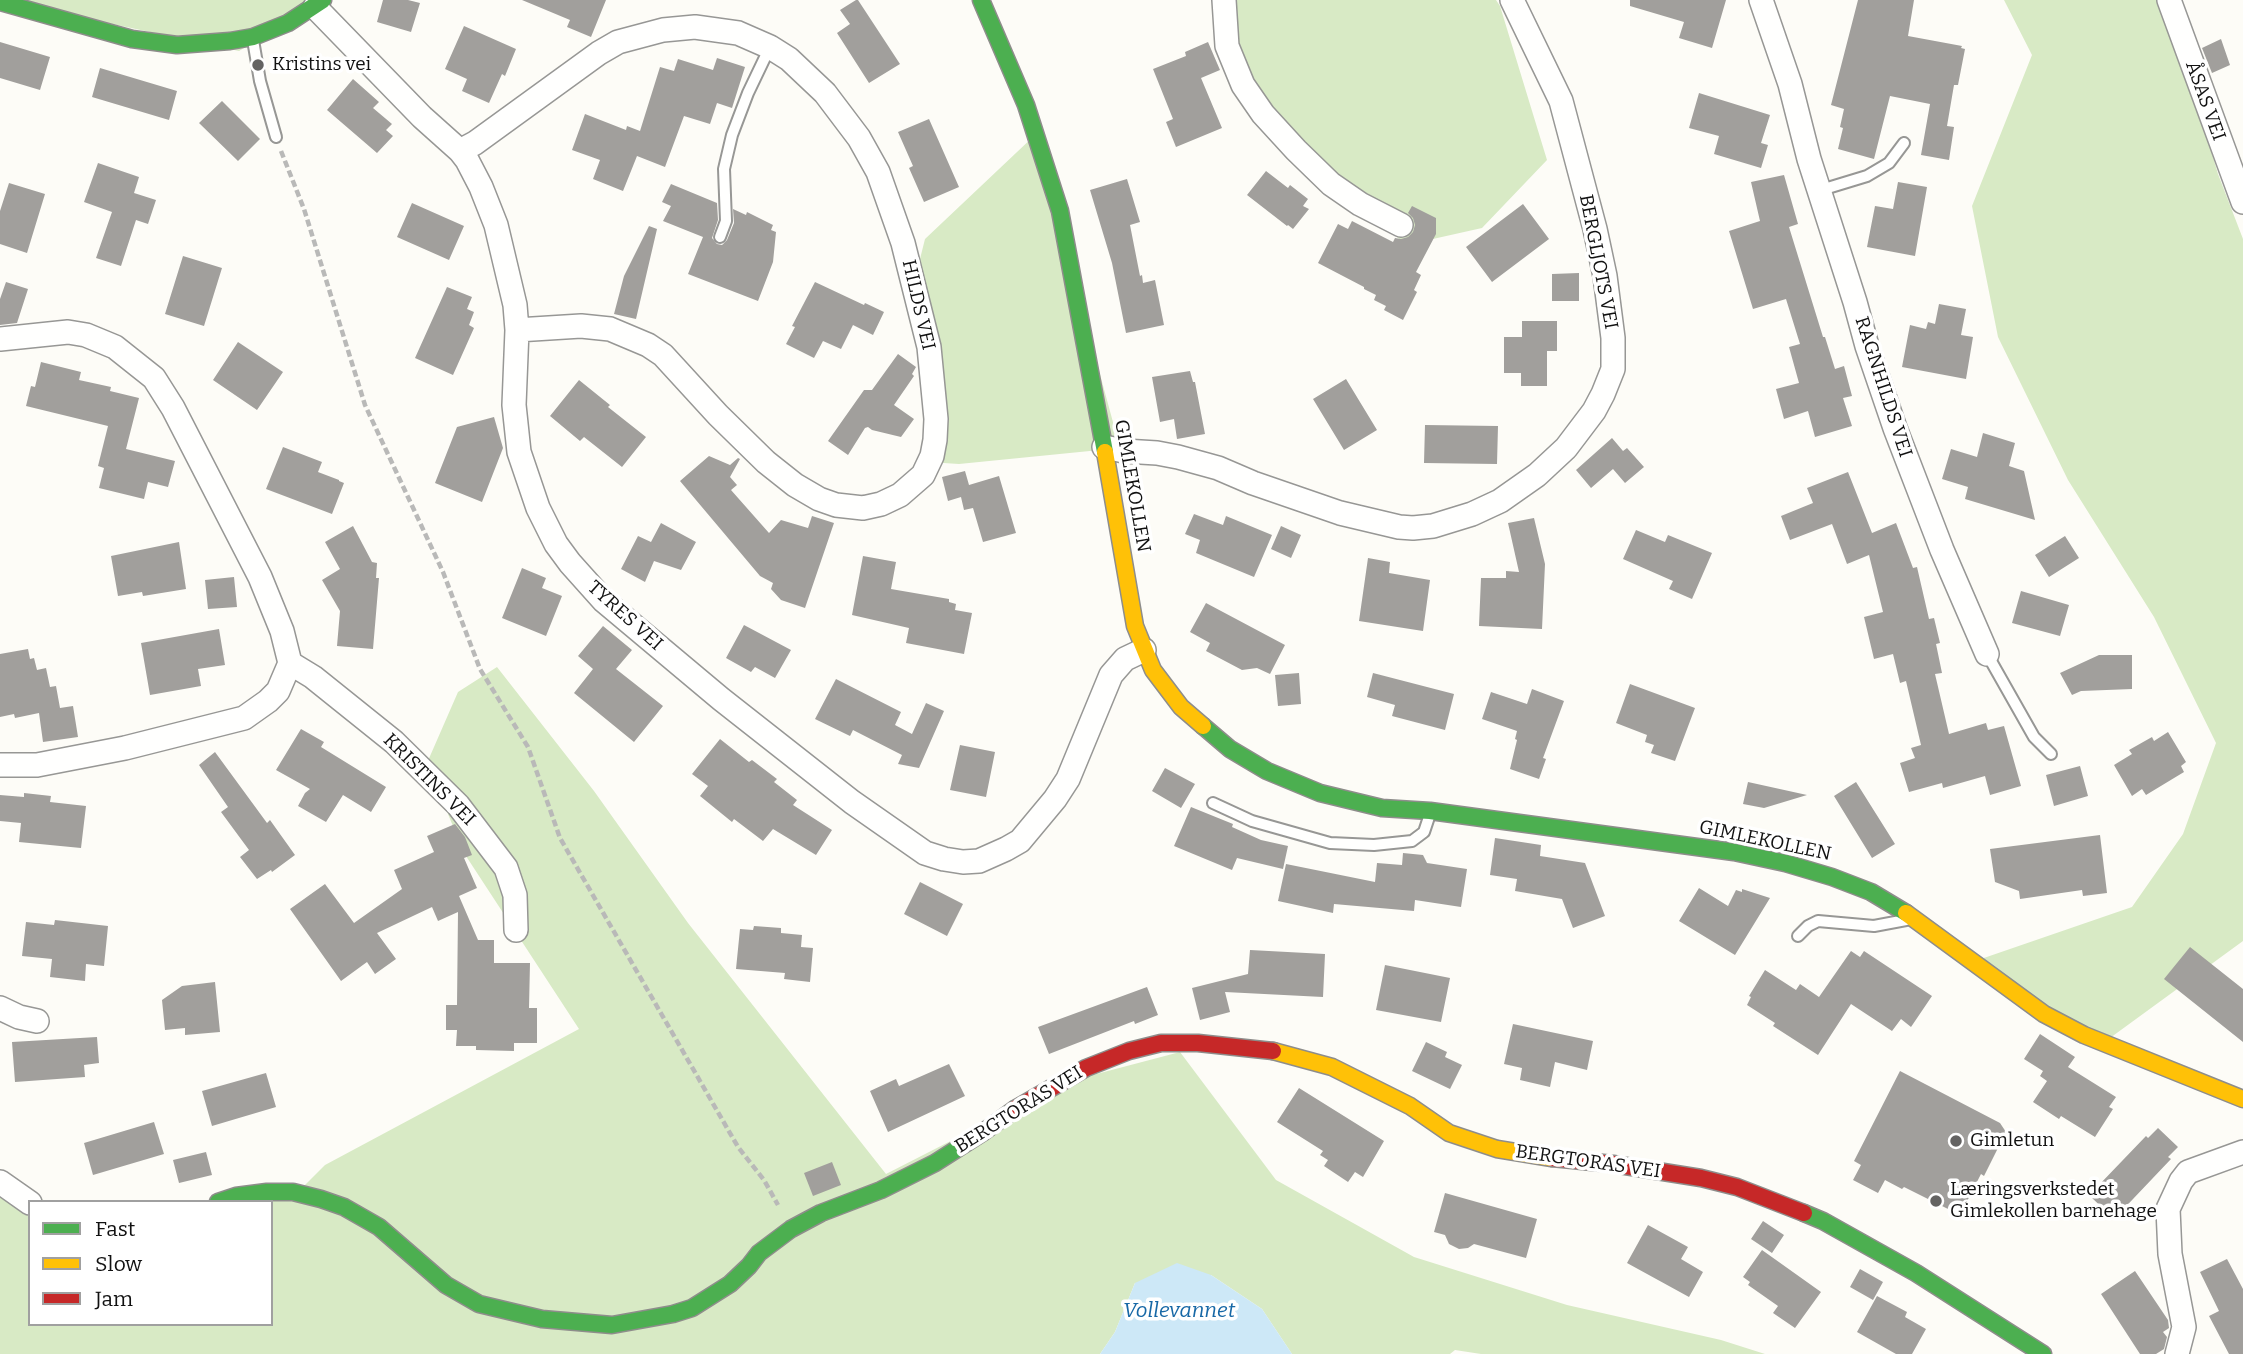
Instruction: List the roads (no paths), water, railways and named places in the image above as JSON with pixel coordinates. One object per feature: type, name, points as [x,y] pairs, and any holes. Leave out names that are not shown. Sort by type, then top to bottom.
[{"type":"street","name":"GIMLEKOLLEN","points":[[981,0],[1026,105],[1060,211],[1135,626],[1159,680],[1181,706],[1230,749],[1267,771],[1320,793],[1382,808],[1430,811],[1618,838],[1682,844],[1785,863],[1832,877],[1871,892],[1916,918],[2044,1014],[2084,1035],[2243,1099]]},
{"type":"street","points":[[1224,0],[1227,46],[1243,85],[1263,114],[1331,184],[1360,204],[1401,225]]},
{"type":"street","name":"BERGLJOTS VEI","points":[[1104,446],[1178,457],[1218,468],[1339,513],[1413,528],[1433,526],[1472,514],[1500,501],[1537,475],[1566,448],[1594,411],[1603,394],[1613,369],[1613,338],[1605,276],[1595,229],[1560,101],[1512,0]]},
{"type":"street","name":"RAGNHILDS VEI","points":[[1761,0],[1790,84],[1809,159],[1895,428],[1937,538],[1987,654]]},
{"type":"street","name":"ÅSAS VEI","points":[[2168,0],[2243,202]]},
{"type":"street","points":[[0,2],[97,30],[177,45],[253,37],[277,29],[319,4]]},
{"type":"street","name":"TYRES VEI","points":[[319,4],[422,117],[460,151],[481,187],[507,263],[515,305],[517,330],[514,405],[519,452],[538,509],[556,544],[570,564],[604,601],[721,699],[852,802],[925,853],[944,859],[979,861],[1020,841],[1068,779],[1111,675],[1125,659],[1144,650]]},
{"type":"street","name":"HILDS VEI","points":[[460,151],[475,143],[599,53],[618,43],[663,30],[695,27],[738,33],[771,47],[812,79],[841,113],[870,155],[889,202],[903,243],[929,347],[934,383],[936,439],[932,456],[923,475],[900,495],[881,504],[863,508],[836,505],[795,485],[766,462],[663,355],[648,345],[610,329],[581,327],[517,330]]},
{"type":"street","points":[[0,339],[68,332],[86,335],[115,347],[154,378],[178,418],[260,577],[282,631],[290,663],[278,691],[244,718],[125,748],[37,765],[0,765]]},
{"type":"street","name":"KRISTINS VEI","points":[[290,663],[313,677],[394,742],[458,805],[506,868],[515,895],[516,930]]},
{"type":"street","points":[[0,1008],[19,1017],[37,1021]]},
{"type":"street","name":"BERGTORAS VEI","points":[[224,1200],[267,1192],[293,1192],[344,1206],[379,1227],[446,1285],[479,1304],[542,1319],[612,1325],[673,1314],[701,1304],[730,1284],[759,1253],[791,1229],[821,1213],[881,1190],[926,1168],[982,1133],[1014,1109],[1086,1068],[1129,1051],[1161,1044],[1198,1043],[1271,1050],[1332,1067],[1410,1106],[1449,1133],[1497,1149],[1702,1178],[1737,1187],[1823,1221],[1916,1273],[2043,1354]]},
{"type":"street","points":[[2177,1354],[2184,1327],[2170,1254],[2168,1209],[2188,1172],[2243,1152]]},
{"type":"street","points":[[0,1182],[28,1202]]},
{"type":"lane","points":[[253,37],[260,81],[276,137]]},
{"type":"lane","points":[[720,237],[726,221],[723,169],[732,135],[748,93],[771,47]]},
{"type":"lane","points":[[1821,190],[1867,176],[1889,163],[1903,143]]},
{"type":"lane","name":"RAGNHILDS VEI","points":[[1987,654],[2034,737],[2051,754]]},
{"type":"lane","points":[[1213,803],[1252,821],[1330,843],[1412,841],[1424,832],[1430,811]]},
{"type":"lane","points":[[1798,936],[1818,921],[1874,926],[1916,918]]},
{"type":"water","name":"Vollevannet","points":[[1177,1263],[1211,1275],[1262,1309],[1292,1354],[1100,1354],[1115,1332],[1135,1283]]},
{"type":"place","name":"Kristins vei","points":[[258,65]]},
{"type":"place","name":"Gimletun","points":[[1956,1141]]},
{"type":"place","name":"Læringsverkstedet Gimlekollen barnehage","points":[[1936,1201]]}]
